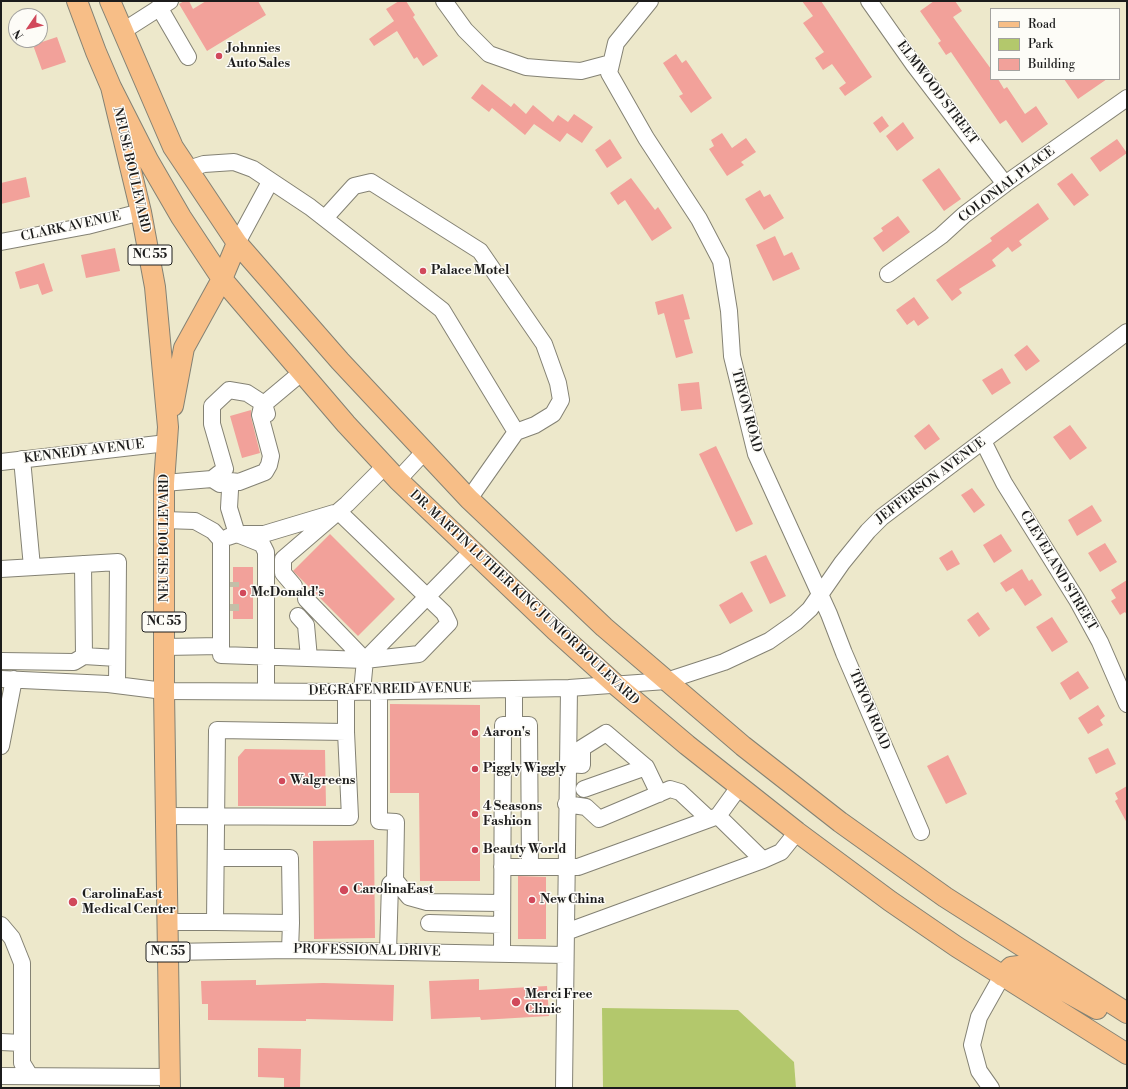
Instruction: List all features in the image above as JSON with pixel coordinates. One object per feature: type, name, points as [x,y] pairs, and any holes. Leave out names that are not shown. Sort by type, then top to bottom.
[{"type":"main road","name":"NEUSE BOULEVARD","points":[[77,1],[111,87],[141,212],[155,286],[168,435],[164,483],[164,691],[170,1083]]},
{"type":"main road","points":[[110,1],[173,148],[237,243],[340,361],[469,500],[604,627],[666,681],[743,746],[834,817],[945,898],[1127,1013]]},
{"type":"main road","name":"DR. MARTIN LUTHER KING JUNIOR BOULEVARD","points":[[111,87],[148,160],[181,217],[222,279],[346,424],[392,473],[472,551],[616,685],[739,787],[797,832],[890,901],[1002,976],[1127,1054]]},
{"type":"main road","points":[[148,160],[173,148]]},
{"type":"main road","name":"NC 55","points":[[168,435],[184,348],[222,279],[237,243]]},
{"type":"main road","points":[[1002,976],[1011,967],[1020,966],[1092,1007],[1127,1021]]},
{"type":"street","points":[[444,1],[465,30],[489,54],[526,67],[550,69],[581,71],[611,63]]},
{"type":"street","name":"TRYON ROAD","points":[[650,1],[616,43],[609,73],[646,138],[699,218],[721,261],[729,311],[732,356],[756,454],[820,596],[921,832]]},
{"type":"street","name":"ELMWOOD STREET","points":[[869,1],[914,64],[1005,184]]},
{"type":"street","points":[[123,31],[164,4],[188,57]]},
{"type":"street","name":"COLONIAL PLACE","points":[[888,274],[941,236],[964,215],[1005,184],[1127,98]]},
{"type":"street","points":[[188,169],[204,164],[234,162],[253,169],[325,218],[442,310],[516,432]]},
{"type":"street","points":[[237,243],[270,182]]},
{"type":"street","points":[[325,218],[354,186],[370,182],[399,198],[480,252],[544,344],[558,383],[561,400],[553,414],[535,425],[516,432],[469,500]]},
{"type":"street","name":"CLARK AVENUE","points":[[1,242],[87,226],[141,212]]},
{"type":"street","name":"JEFFERSON AVENUE","points":[[616,685],[666,681],[724,662],[769,641],[796,622],[820,596],[842,563],[868,531],[882,517],[1127,332]]},
{"type":"street","points":[[164,483],[212,479],[239,482],[265,472],[269,465],[271,456],[260,415],[262,406],[301,373]]},
{"type":"street","points":[[229,390],[247,392],[264,404],[280,462],[275,473],[260,484],[230,490],[212,479],[225,469],[212,424],[212,406],[229,390]]},
{"type":"street","name":"KENNEDY AVENUE","points":[[1,462],[168,435]]},
{"type":"street","name":"CLEVELAND STREET","points":[[983,441],[1004,483],[1077,600],[1100,642],[1127,704]]},
{"type":"street","points":[[294,586],[283,573],[283,560],[339,512],[392,473],[424,452]]},
{"type":"street","points":[[22,459],[32,567]]},
{"type":"street","points":[[230,490],[229,508],[237,534]]},
{"type":"street","points":[[221,546],[237,534],[264,534],[339,512]]},
{"type":"street","points":[[221,546],[221,655],[365,660],[419,654],[449,623],[444,613],[339,512]]},
{"type":"street","points":[[164,520],[195,521],[212,531],[221,546],[231,569],[232,584],[232,618],[221,628]]},
{"type":"street","points":[[237,534],[262,544],[266,552],[266,691]]},
{"type":"street","points":[[166,816],[350,817],[346,732],[354,691],[365,660],[472,551]]},
{"type":"street","points":[[1,569],[118,562],[117,685]]},
{"type":"street","points":[[83,564],[84,656]]},
{"type":"street","points":[[306,598],[365,660]]},
{"type":"street","points":[[298,616],[306,625],[309,658]]},
{"type":"street","points":[[164,647],[221,646]]},
{"type":"street","points":[[1,661],[74,662],[84,656],[117,658]]},
{"type":"street","points":[[1,746],[8,679]]},
{"type":"street","name":"DEGRAFENREID AVENUE","points":[[8,679],[117,685],[164,691],[379,691],[569,688],[616,685]]},
{"type":"street","points":[[569,688],[574,765],[584,789],[586,807]]},
{"type":"street","points":[[514,689],[514,725]]},
{"type":"street","points":[[379,691],[379,821],[396,822],[395,880],[408,897],[427,902],[502,903]]},
{"type":"street","points":[[502,954],[503,725],[530,725],[530,867]]},
{"type":"street","points":[[216,922],[217,730],[346,732]]},
{"type":"street","points":[[564,1088],[566,804],[574,765],[582,748],[606,734],[646,767],[659,794]]},
{"type":"street","points":[[584,789],[646,767]]},
{"type":"street","points":[[502,867],[578,867],[713,817],[739,787]]},
{"type":"street","points":[[566,804],[586,807],[599,818],[670,789],[680,792],[713,817],[763,860]]},
{"type":"street","points":[[566,932],[763,860],[781,852],[797,832]]},
{"type":"street","points":[[216,858],[290,858],[290,950]]},
{"type":"street","points":[[388,952],[390,884],[395,880]]},
{"type":"street","points":[[168,922],[290,923]]},
{"type":"street","points":[[428,923],[502,925]]},
{"type":"street","points":[[1,925],[8,932],[7,942],[22,963],[22,1063],[30,1076]]},
{"type":"street","name":"PROFESSIONAL DRIVE","points":[[168,952],[290,950],[565,955]]},
{"type":"street","points":[[991,1088],[979,1071],[972,1045],[979,1017],[1002,976]]},
{"type":"street","points":[[1,1042],[22,1042]]},
{"type":"street","points":[[1,1076],[30,1076],[170,1083]]},
{"type":"green space","points":[[602,1008],[738,1010],[794,1062],[796,1088],[603,1088]]},
{"type":"building","points":[[184,1],[189,1],[193,9],[206,1],[258,1],[266,15],[207,51],[179,4]]},
{"type":"building","points":[[399,1],[406,1],[415,15],[413,17],[438,56],[423,66],[417,57],[414,59],[397,31],[374,46],[369,39],[394,21],[386,9]]},
{"type":"building","points":[[802,1],[821,1],[872,77],[845,96],[839,88],[846,83],[832,64],[823,70],[815,58],[824,52],[803,23],[813,16]]},
{"type":"building","points":[[934,1],[955,1],[962,11],[953,17],[990,68],[990,80],[999,80],[1004,89],[1007,87],[1025,114],[1036,106],[1048,124],[1022,143],[1006,120],[1000,124],[951,52],[946,55],[938,43],[941,41],[920,11]]},
{"type":"building","points":[[57,37],[66,62],[42,70],[34,48],[48,48],[48,40]]},
{"type":"building","points":[[676,54],[682,63],[686,60],[712,98],[691,113],[679,96],[683,94],[663,63]]},
{"type":"building","points":[[1065,80],[1106,80],[1078,99]]},
{"type":"building","points":[[482,84],[511,107],[514,103],[526,114],[533,105],[553,122],[558,115],[568,122],[574,114],[593,127],[582,143],[567,133],[560,142],[534,124],[525,135],[492,108],[489,112],[471,98]]},
{"type":"building","points":[[882,116],[889,126],[880,133],[873,123]]},
{"type":"building","points":[[903,122],[914,138],[897,151],[886,136]]},
{"type":"building","points":[[722,133],[732,148],[746,138],[756,152],[741,162],[744,165],[727,176],[709,149],[714,146],[711,140]]},
{"type":"building","points":[[610,139],[622,158],[607,168],[595,150]]},
{"type":"building","points":[[1117,139],[1127,153],[1100,172],[1090,158]]},
{"type":"building","points":[[939,168],[961,199],[944,211],[922,180]]},
{"type":"building","points":[[1072,173],[1089,195],[1074,206],[1057,184]]},
{"type":"building","points":[[26,177],[30,197],[1,204],[1,183]]},
{"type":"building","points":[[631,178],[655,210],[658,207],[672,228],[652,241],[625,200],[618,205],[610,193]]},
{"type":"building","points":[[760,190],[764,197],[770,194],[784,218],[764,230],[745,199]]},
{"type":"building","points":[[1038,203],[1049,219],[1019,241],[1022,245],[1012,252],[1008,247],[992,260],[996,266],[959,289],[962,293],[952,301],[936,280],[992,241],[990,238]]},
{"type":"building","points":[[898,216],[910,232],[883,252],[873,238],[883,231],[881,228]]},
{"type":"building","points":[[775,236],[784,256],[792,252],[800,269],[773,281],[756,245]]},
{"type":"building","points":[[115,248],[120,271],[86,278],[81,255]]},
{"type":"building","points":[[44,263],[53,291],[42,295],[38,284],[20,289],[15,272]]},
{"type":"building","points":[[683,294],[690,319],[684,320],[693,353],[676,358],[664,313],[658,315],[655,302]]},
{"type":"building","points":[[914,297],[929,318],[918,326],[914,320],[907,325],[896,310]]},
{"type":"building","points":[[1027,345],[1040,361],[1026,371],[1014,355]]},
{"type":"building","points":[[1002,368],[1011,383],[992,395],[982,380]]},
{"type":"building","points":[[699,382],[702,409],[681,411],[678,384]]},
{"type":"building","points":[[251,410],[251,417],[260,453],[242,458],[230,416]]},
{"type":"building","points":[[929,424],[940,439],[925,450],[914,436]]},
{"type":"building","points":[[1070,425],[1087,448],[1070,460],[1053,437]]},
{"type":"building","points":[[716,446],[753,524],[736,532],[699,454]]},
{"type":"building","points":[[972,488],[985,505],[974,513],[961,495]]},
{"type":"building","points":[[1092,505],[1102,521],[1077,536],[1068,520]]},
{"type":"building","points":[[330,534],[395,599],[358,636],[293,571]]},
{"type":"building","points":[[1001,534],[1012,551],[994,563],[983,545]]},
{"type":"building","points":[[1105,543],[1117,562],[1100,572],[1088,553]]},
{"type":"building","points":[[952,550],[960,564],[947,571],[939,558]]},
{"type":"building","points":[[766,555],[786,596],[770,604],[750,562]]},
{"type":"building","name":"McDonald's","points":[[233,567],[253,567],[253,619],[233,619]]},
{"type":"building","points":[[1022,569],[1029,581],[1032,579],[1042,595],[1025,606],[1013,588],[1006,592],[1000,583]]},
{"type":"building","points":[[1127,580],[1127,615],[1125,612],[1120,615],[1111,601],[1116,598],[1111,590]]},
{"type":"building","points":[[742,592],[753,611],[730,624],[719,605]]},
{"type":"building","points":[[978,612],[990,629],[979,637],[967,620]]},
{"type":"building","points":[[1052,617],[1068,642],[1052,652],[1036,627]]},
{"type":"building","points":[[1078,671],[1089,688],[1070,700],[1060,683]]},
{"type":"building","points":[[390,704],[480,705],[480,881],[420,881],[419,793],[390,793]]},
{"type":"building","points":[[1098,705],[1105,716],[1100,720],[1103,725],[1088,734],[1078,718]]},
{"type":"building","points":[[1108,748],[1116,764],[1096,774],[1088,758]]},
{"type":"building","name":"Walgreens","points":[[245,749],[325,750],[326,806],[238,806],[238,757]]},
{"type":"building","points":[[948,755],[967,794],[946,804],[927,766]]},
{"type":"building","points":[[1127,786],[1127,823],[1115,801],[1118,799],[1115,793]]},
{"type":"building","name":"CarolinaEast","points":[[374,840],[375,938],[314,939],[313,841]]},
{"type":"building","points":[[518,876],[546,877],[546,939],[518,939]]},
{"type":"building","points":[[479,979],[479,990],[547,986],[549,1016],[481,1020],[480,1017],[431,1019],[429,981]]},
{"type":"building","points":[[256,980],[256,985],[323,983],[394,985],[393,1021],[306,1019],[306,1021],[208,1020],[208,1004],[202,1004],[201,981]]},
{"type":"building","points":[[258,1048],[301,1049],[300,1088],[284,1088],[284,1078],[258,1077]]},
{"type":"tunnel","points":[[231,582],[231,587]]},
{"type":"tunnel","points":[[231,604],[231,611]]},
{"type":"place","name":"Johnnies Auto Sales","points":[[219,56]]},
{"type":"place","name":"Palace Motel","points":[[423,271]]},
{"type":"place","name":"McDonald's","points":[[243,593]]},
{"type":"place","name":"Aaron's","points":[[475,733]]},
{"type":"place","name":"Piggly Wiggly","points":[[475,769]]},
{"type":"place","name":"Walgreens","points":[[282,781]]},
{"type":"place","name":"4 Seasons Fashion","points":[[475,814]]},
{"type":"place","name":"Beauty World","points":[[475,850]]},
{"type":"place","name":"CarolinaEast","points":[[344,890]]},
{"type":"place","name":"New China","points":[[532,900]]},
{"type":"place","name":"CarolinaEast Medical Center","points":[[73,902]]},
{"type":"place","name":"Merci Free Clinic","points":[[516,1002]]}]
